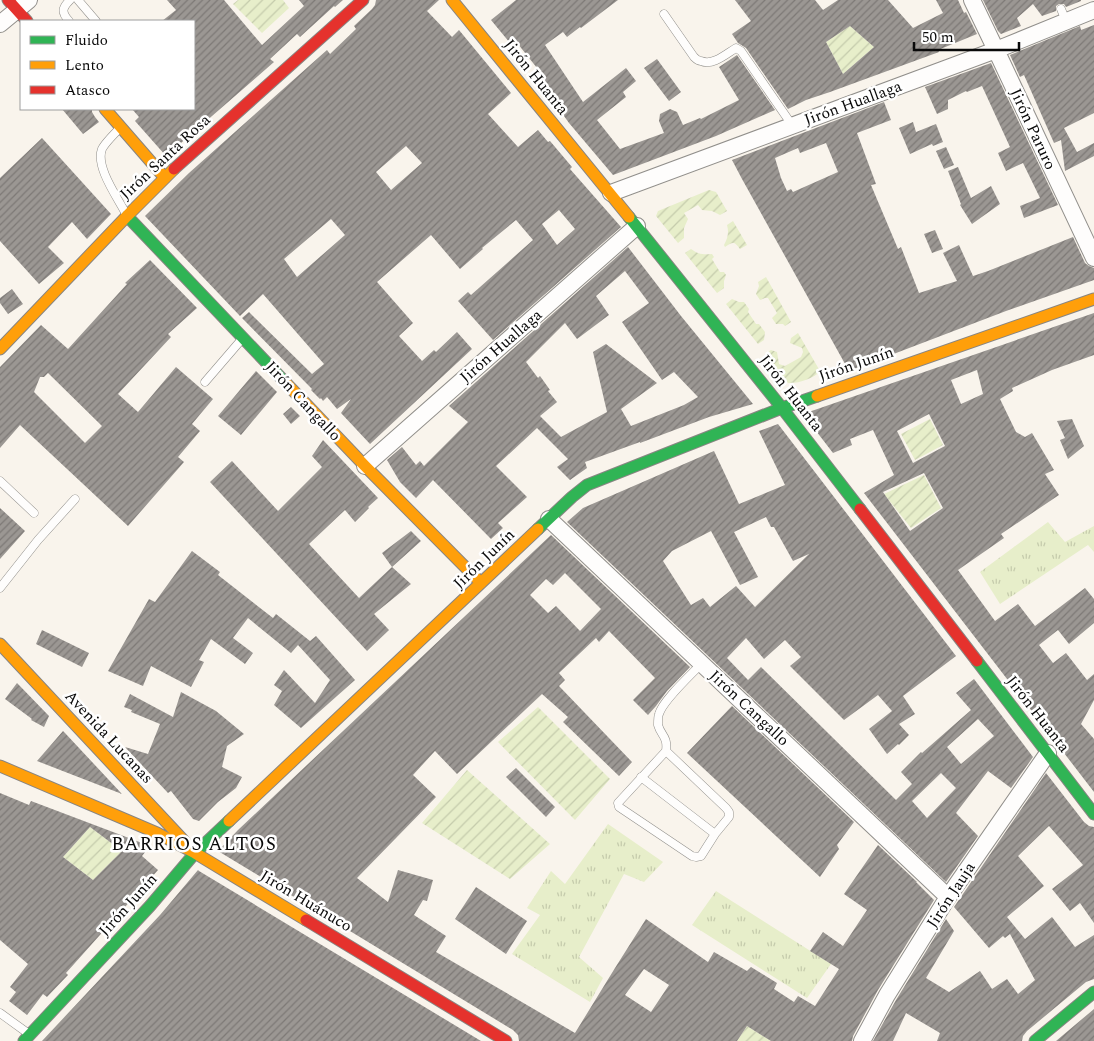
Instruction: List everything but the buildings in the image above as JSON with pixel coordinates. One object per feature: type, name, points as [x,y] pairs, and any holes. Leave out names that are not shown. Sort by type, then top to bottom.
[{"type":"street","name":"Jirón Santa Rosa","points":[[0,348],[165,178],[363,0]]},
{"type":"street","name":"Jirón Huanta","points":[[452,0],[611,193],[782,408],[1094,814]]},
{"type":"street","name":"Jirón Paruro","points":[[972,0],[1094,258]]},
{"type":"street","points":[[0,24],[20,8]]},
{"type":"street","name":"Jirón Huallaga","points":[[611,193],[996,50],[1064,15],[1094,10]]},
{"type":"street","points":[[106,110],[165,178]]},
{"type":"street","name":"Jirón Cangallo","points":[[127,216],[365,466],[481,583]]},
{"type":"street","name":"Jirón Huallaga","points":[[365,466],[637,226]]},
{"type":"street","name":"Jirón Junín","points":[[27,1038],[150,906],[195,853],[572,497],[587,485],[782,408],[1094,299]]},
{"type":"street","name":"Jirón Cangallo","points":[[549,519],[948,897]]},
{"type":"street","name":"Avenida Lucanas","points":[[0,644],[195,853]]},
{"type":"street","name":"Jirón Jauja","points":[[862,1041],[887,995],[948,897],[1048,753]]},
{"type":"street","name":"Jirón Huánuco","points":[[0,766],[157,833],[195,853],[506,1041]]},
{"type":"street","points":[[1035,1041],[1094,992]]},
{"type":"lane","points":[[68,20],[63,10],[70,0]]},
{"type":"lane","points":[[78,0],[95,20]]},
{"type":"lane","points":[[664,14],[694,57],[701,62],[717,60],[736,48],[741,51],[792,125]]},
{"type":"lane","points":[[121,126],[102,149],[101,161],[105,175],[127,216]]},
{"type":"lane","points":[[205,382],[243,338]]},
{"type":"lane","points":[[0,481],[34,513]]},
{"type":"lane","points":[[0,588],[74,499]]},
{"type":"lane","points":[[666,751],[726,808],[729,817],[701,856],[692,856],[619,807],[618,803],[666,751],[667,744],[658,726],[658,714],[666,701],[702,663]]},
{"type":"lane","points":[[641,777],[715,834]]},
{"type":"lane","points":[[0,1013],[27,1038]]},
{"type":"green space","points":[[238,0],[283,0],[289,8],[262,33],[233,4]]},
{"type":"green space","points":[[850,26],[874,47],[843,74],[826,42]]},
{"type":"green space","points":[[709,190],[716,192],[727,211],[720,215],[712,211],[702,210],[698,205],[684,213],[688,219],[684,228],[684,238],[678,243],[656,216],[658,211]]},
{"type":"green space","points":[[733,221],[747,245],[740,249],[733,243],[725,247],[724,245],[728,235],[727,225]]},
{"type":"green space","points":[[691,249],[701,254],[712,254],[714,257],[712,259],[720,272],[724,272],[726,275],[724,288],[717,293],[685,253]]},
{"type":"green space","points":[[766,277],[791,322],[785,326],[783,324],[776,324],[772,318],[777,313],[768,298],[760,300],[756,294],[759,286],[758,282]]},
{"type":"green space","points":[[732,299],[744,302],[756,324],[759,324],[765,332],[764,340],[758,344],[726,304]]},
{"type":"green space","points":[[798,333],[820,371],[806,380],[788,383],[765,354],[771,350],[777,352],[779,364],[785,366],[801,357],[802,348],[790,343],[791,338]]},
{"type":"green space","points":[[930,419],[943,445],[915,460],[901,434]]},
{"type":"green space","points":[[924,475],[941,508],[911,528],[884,494]]},
{"type":"green space","points":[[1048,522],[1065,542],[1094,526],[1094,552],[1088,545],[1000,604],[980,572]]},
{"type":"green space","points":[[538,707],[610,779],[575,820],[498,742]]},
{"type":"green space","points":[[467,770],[550,844],[510,879],[422,823]]},
{"type":"green space","points":[[608,824],[663,862],[644,882],[624,874],[579,957],[603,978],[590,1002],[512,954],[540,915],[527,908],[551,871],[565,884]]},
{"type":"green space","points":[[90,827],[122,851],[93,880],[63,857]]},
{"type":"green space","points":[[716,891],[831,964],[807,998],[692,925]]},
{"type":"green space","points":[[747,1026],[771,1041],[737,1041]]},
{"type":"traffic: fast","points":[[127,216],[284,381]]},
{"type":"traffic: fast","points":[[629,217],[860,509]]},
{"type":"traffic: fast","points":[[538,529],[587,485],[817,396]]},
{"type":"traffic: fast","points":[[977,661],[1094,814]]},
{"type":"traffic: fast","points":[[24,1041],[150,906],[195,853],[229,821]]},
{"type":"traffic: fast","points":[[1035,1041],[1094,992]]},
{"type":"traffic: slow","points":[[452,0],[629,217]]},
{"type":"traffic: slow","points":[[106,110],[165,178]]},
{"type":"traffic: slow","points":[[0,349],[174,169]]},
{"type":"traffic: slow","points":[[817,396],[1094,299]]},
{"type":"traffic: slow","points":[[284,381],[481,583]]},
{"type":"traffic: slow","points":[[229,821],[538,529]]},
{"type":"traffic: slow","points":[[0,644],[184,841]]},
{"type":"traffic: slow","points":[[0,766],[157,833],[195,853],[306,920]]},
{"type":"traffic: jam","points":[[8,0],[26,20]]},
{"type":"traffic: jam","points":[[174,169],[363,0]]},
{"type":"traffic: jam","points":[[860,509],[977,661]]},
{"type":"traffic: jam","points":[[306,920],[506,1041]]},
{"type":"district","name":"BARRIOS ALTOS","points":[[194,844]]}]
